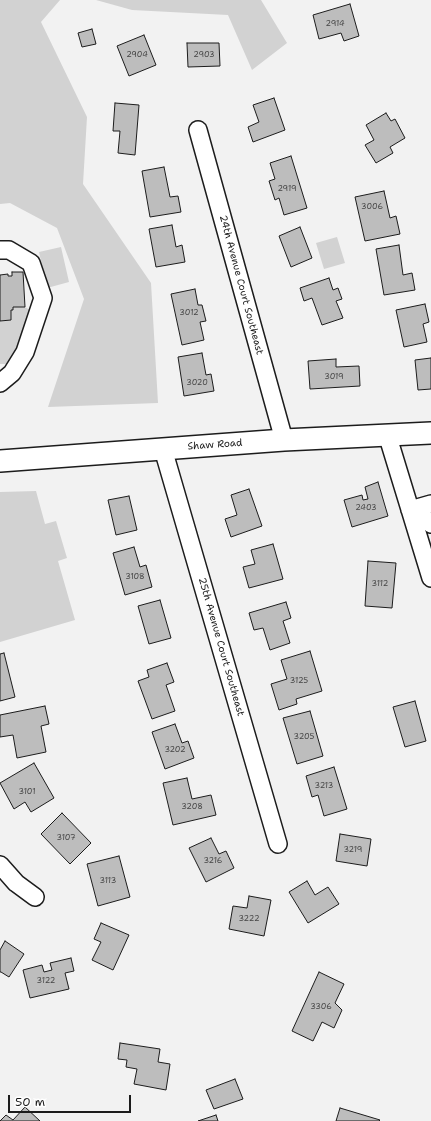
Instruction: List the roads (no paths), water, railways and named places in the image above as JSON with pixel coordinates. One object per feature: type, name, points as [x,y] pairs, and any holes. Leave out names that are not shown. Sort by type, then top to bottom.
[{"type":"main road","name":"Shaw Road","points":[[0,461],[284,440],[431,433]]},
{"type":"street","name":"24th Avenue Court Southeast","points":[[198,130],[284,440]]},
{"type":"street","points":[[0,250],[9,250],[31,263],[44,298],[25,352],[12,373],[0,384]]},
{"type":"street","points":[[387,434],[421,507],[431,524]]},
{"type":"street","name":"25th Avenue Court Southeast","points":[[163,449],[278,844]]},
{"type":"street","points":[[421,507],[431,578]]},
{"type":"street","points":[[0,865],[16,883],[35,898]]}]
